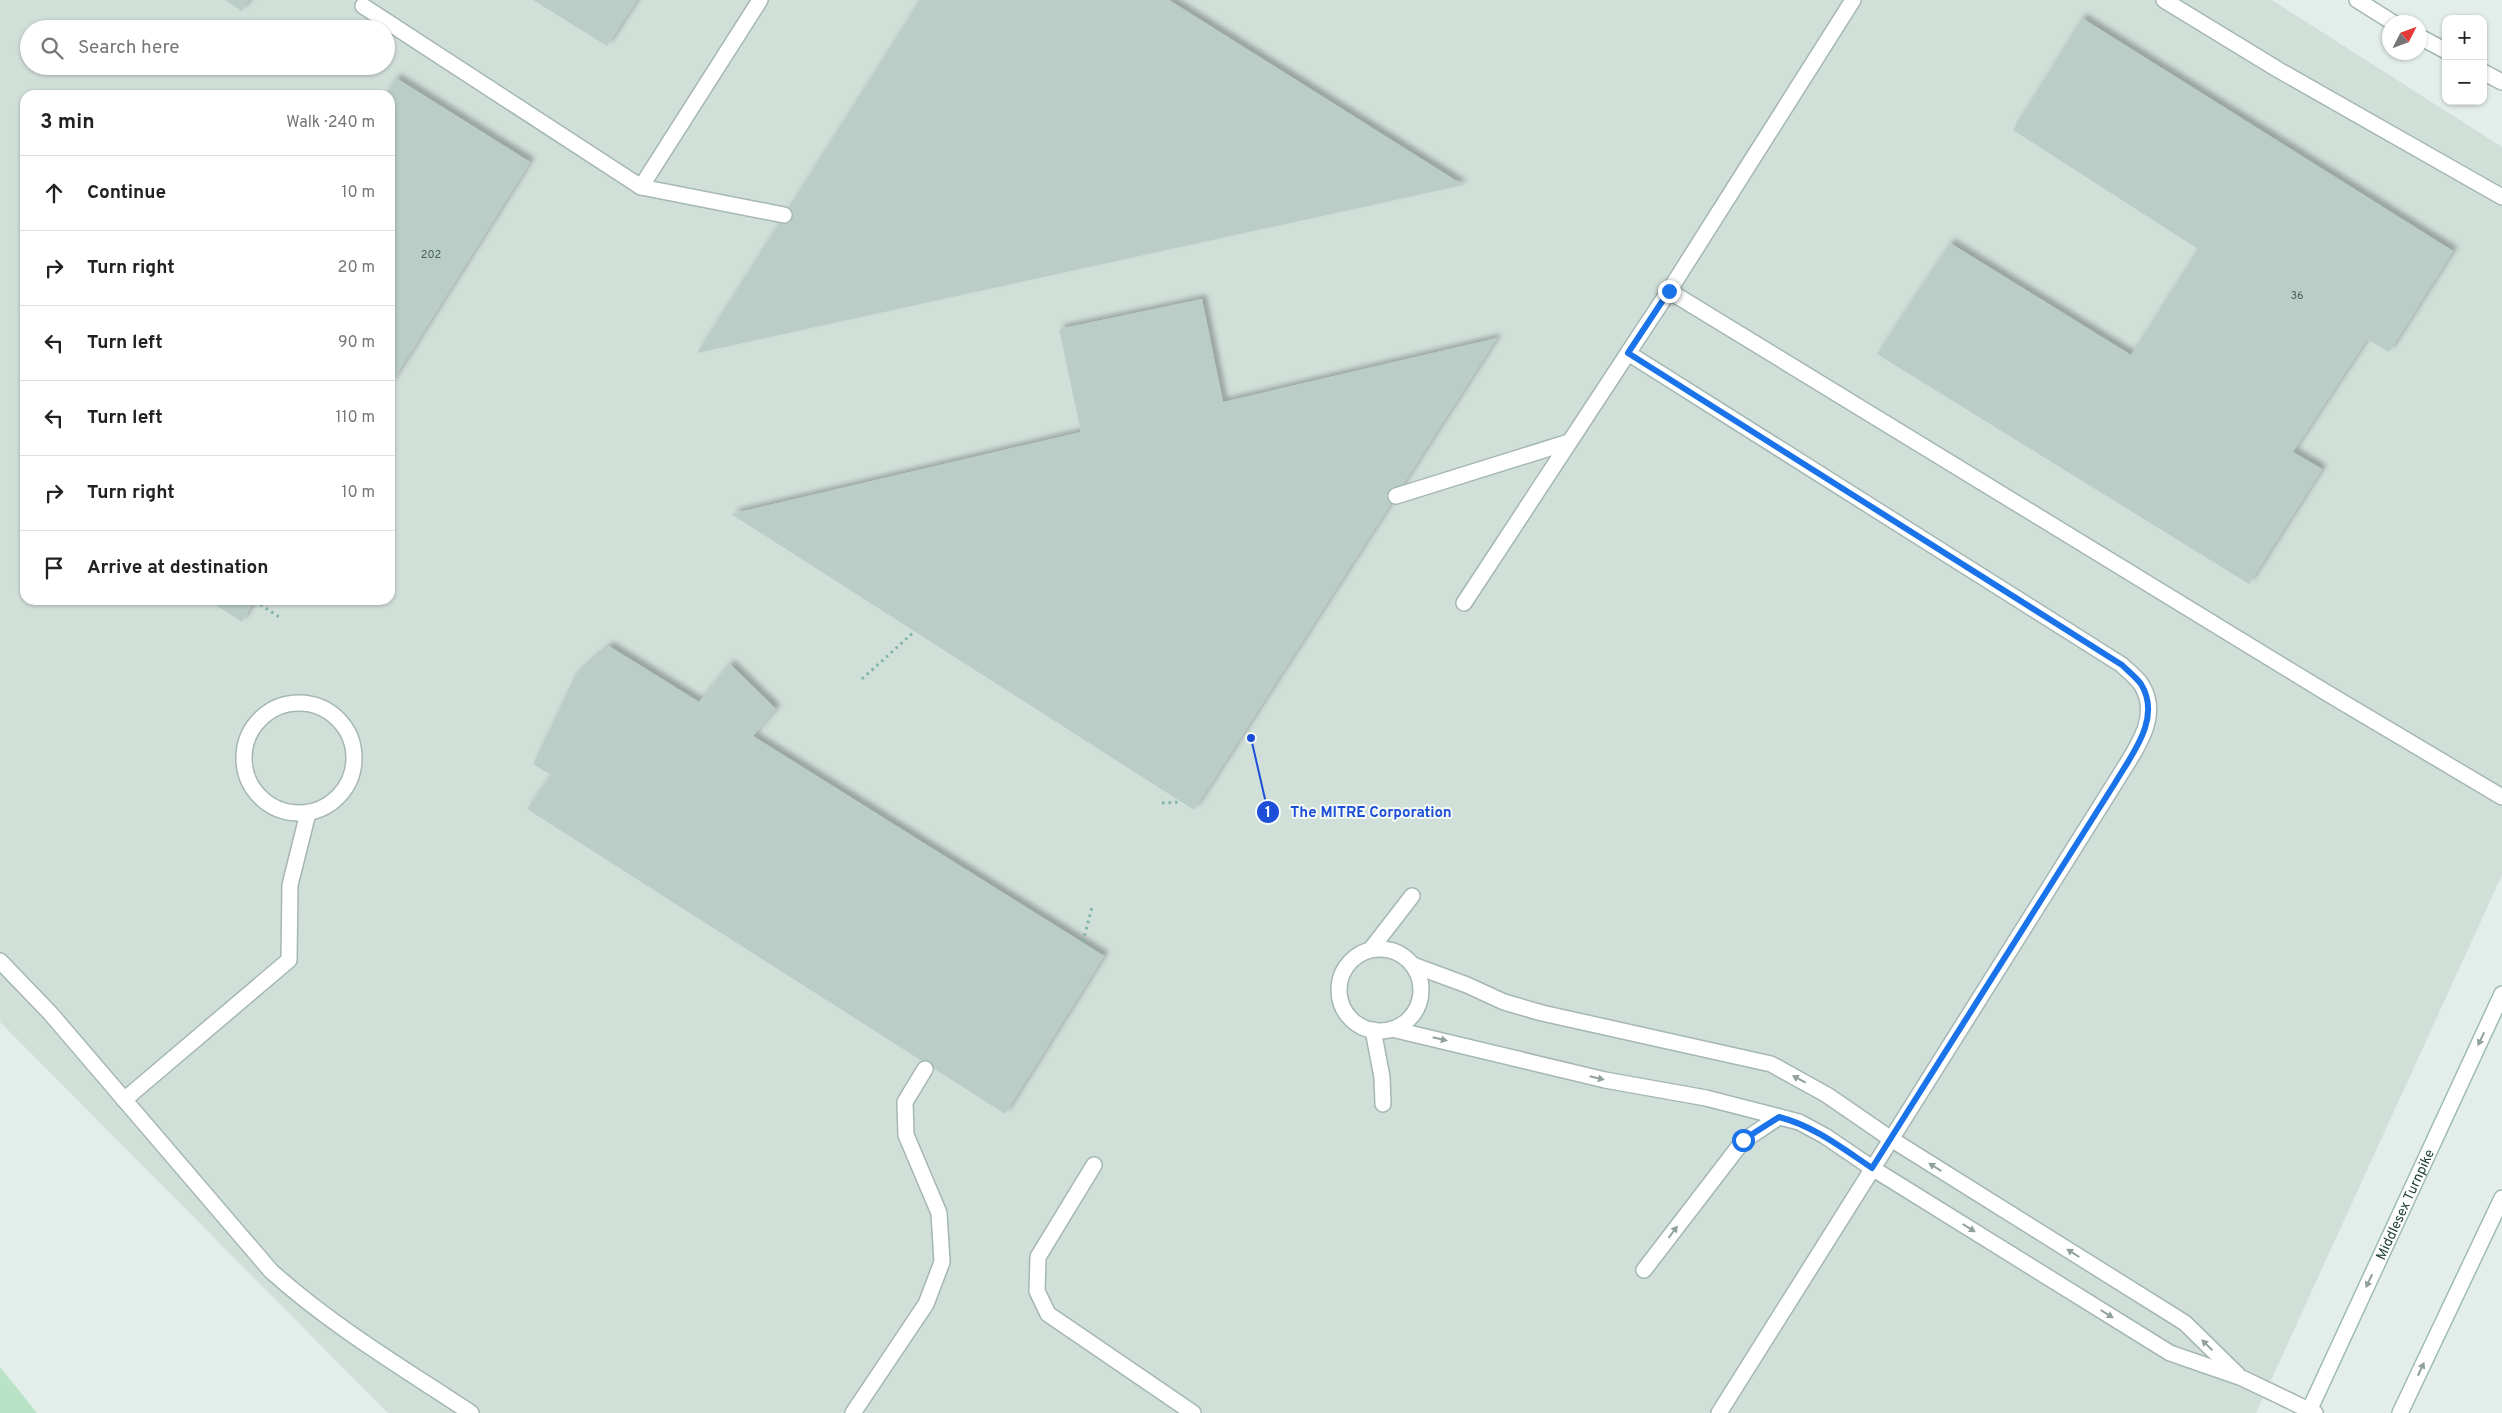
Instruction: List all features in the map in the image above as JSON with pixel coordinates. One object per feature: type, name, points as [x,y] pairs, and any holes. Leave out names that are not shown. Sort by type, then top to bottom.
[{"type":"main road","points":[[641,187],[760,0]]},
{"type":"main road","points":[[1464,603],[1669,291],[1853,0]]},
{"type":"main road","points":[[2164,0],[2277,70],[2502,197]]},
{"type":"main road","points":[[2357,0],[2382,16]]},
{"type":"main road","points":[[362,6],[384,20]]},
{"type":"main road","points":[[395,27],[641,187],[784,215]]},
{"type":"main road","points":[[2427,41],[2442,49]]},
{"type":"main road","points":[[2487,74],[2502,82]]},
{"type":"main road","points":[[1669,291],[2318,688],[2502,797]]},
{"type":"main road","points":[[1628,353],[2122,665],[2141,684],[2150,707],[2145,732],[2115,783],[1719,1413]]},
{"type":"main road","points":[[1396,496],[1569,442]]},
{"type":"main road","points":[[299,702],[317,706],[333,714],[346,728],[353,745],[354,754],[350,781],[340,796],[326,807],[308,813],[281,810],[273,807],[258,796],[248,780],[243,762],[245,744],[253,728],[265,714],[281,705],[299,702]]},
{"type":"main road","points":[[124,1100],[289,960],[290,885],[308,813]]},
{"type":"main road","points":[[1371,949],[1412,896]]},
{"type":"main road","points":[[2242,1378],[2185,1323],[1891,1139],[1827,1094],[1771,1064],[1542,1013],[1504,1002],[1467,985],[1413,965],[1394,951],[1383,948],[1371,949],[1358,955],[1348,964],[1341,977],[1339,990],[1342,1004],[1349,1016],[1360,1025],[1373,1030],[1392,1029],[1605,1080],[1706,1098],[1799,1122],[1825,1136],[1872,1168],[2170,1353],[2242,1378],[2310,1412]]},
{"type":"main road","points":[[0,962],[51,1014],[271,1271],[299,1296],[364,1344],[471,1413]]},
{"type":"main road","points":[[1392,1029],[1404,1023],[1413,1014],[1419,1002],[1420,983],[1413,965]]},
{"type":"main road","name":"Middlesex Turnpike","points":[[2310,1412],[2502,994]]},
{"type":"main road","points":[[1373,1030],[1382,1077],[1383,1104]]},
{"type":"main road","points":[[853,1413],[926,1304],[942,1262],[939,1213],[906,1135],[905,1102],[925,1069]]},
{"type":"main road","points":[[1644,1270],[1743,1140],[1779,1117]]},
{"type":"main road","points":[[1094,1165],[1038,1257],[1037,1291],[1048,1314],[1192,1413]]},
{"type":"main road","points":[[2400,1413],[2502,1198]]},
{"type":"path","points":[[261,605],[282,618]]},
{"type":"path","points":[[862,679],[915,631]]},
{"type":"path","points":[[1162,803],[1181,802]]},
{"type":"path","points":[[1083,942],[1092,907]]},
{"type":"shaded area","points":[[0,0],[2272,0],[2502,147],[2502,875],[2256,1413],[388,1413],[0,1022]]},
{"type":"green space","points":[[0,1367],[37,1413],[0,1413]]},
{"type":"building","points":[[225,0],[249,0],[242,11]]},
{"type":"building","points":[[533,0],[637,0],[607,46]]},
{"type":"building","points":[[920,0],[1169,0],[1463,185],[697,353]]},
{"type":"building","points":[[2082,18],[2453,251],[2389,352],[2367,339],[2293,452],[2322,469],[2249,584],[1877,354],[1950,243],[2131,355],[2198,249],[2013,130]]},
{"type":"building","points":[[396,78],[530,162],[395,377],[395,90],[388,90]]},
{"type":"building","points":[[1202,299],[1223,402],[1497,338],[1194,810],[731,514],[1081,432],[1059,329]]},
{"type":"building","points":[[216,605],[252,605],[242,622]]},
{"type":"building","points":[[609,646],[699,702],[730,664],[776,709],[753,736],[1104,956],[1005,1114],[527,809],[551,775],[533,764],[575,676]]},
{"type":"place","name":"The MITRE Corporation","points":[[1251,738]]},
{"type":"route","points":[[1669,291],[1628,353],[2122,665],[2141,684],[2150,707],[2145,732],[2115,783],[1872,1168],[1825,1136],[1799,1122],[1779,1117],[1743,1140]]}]
